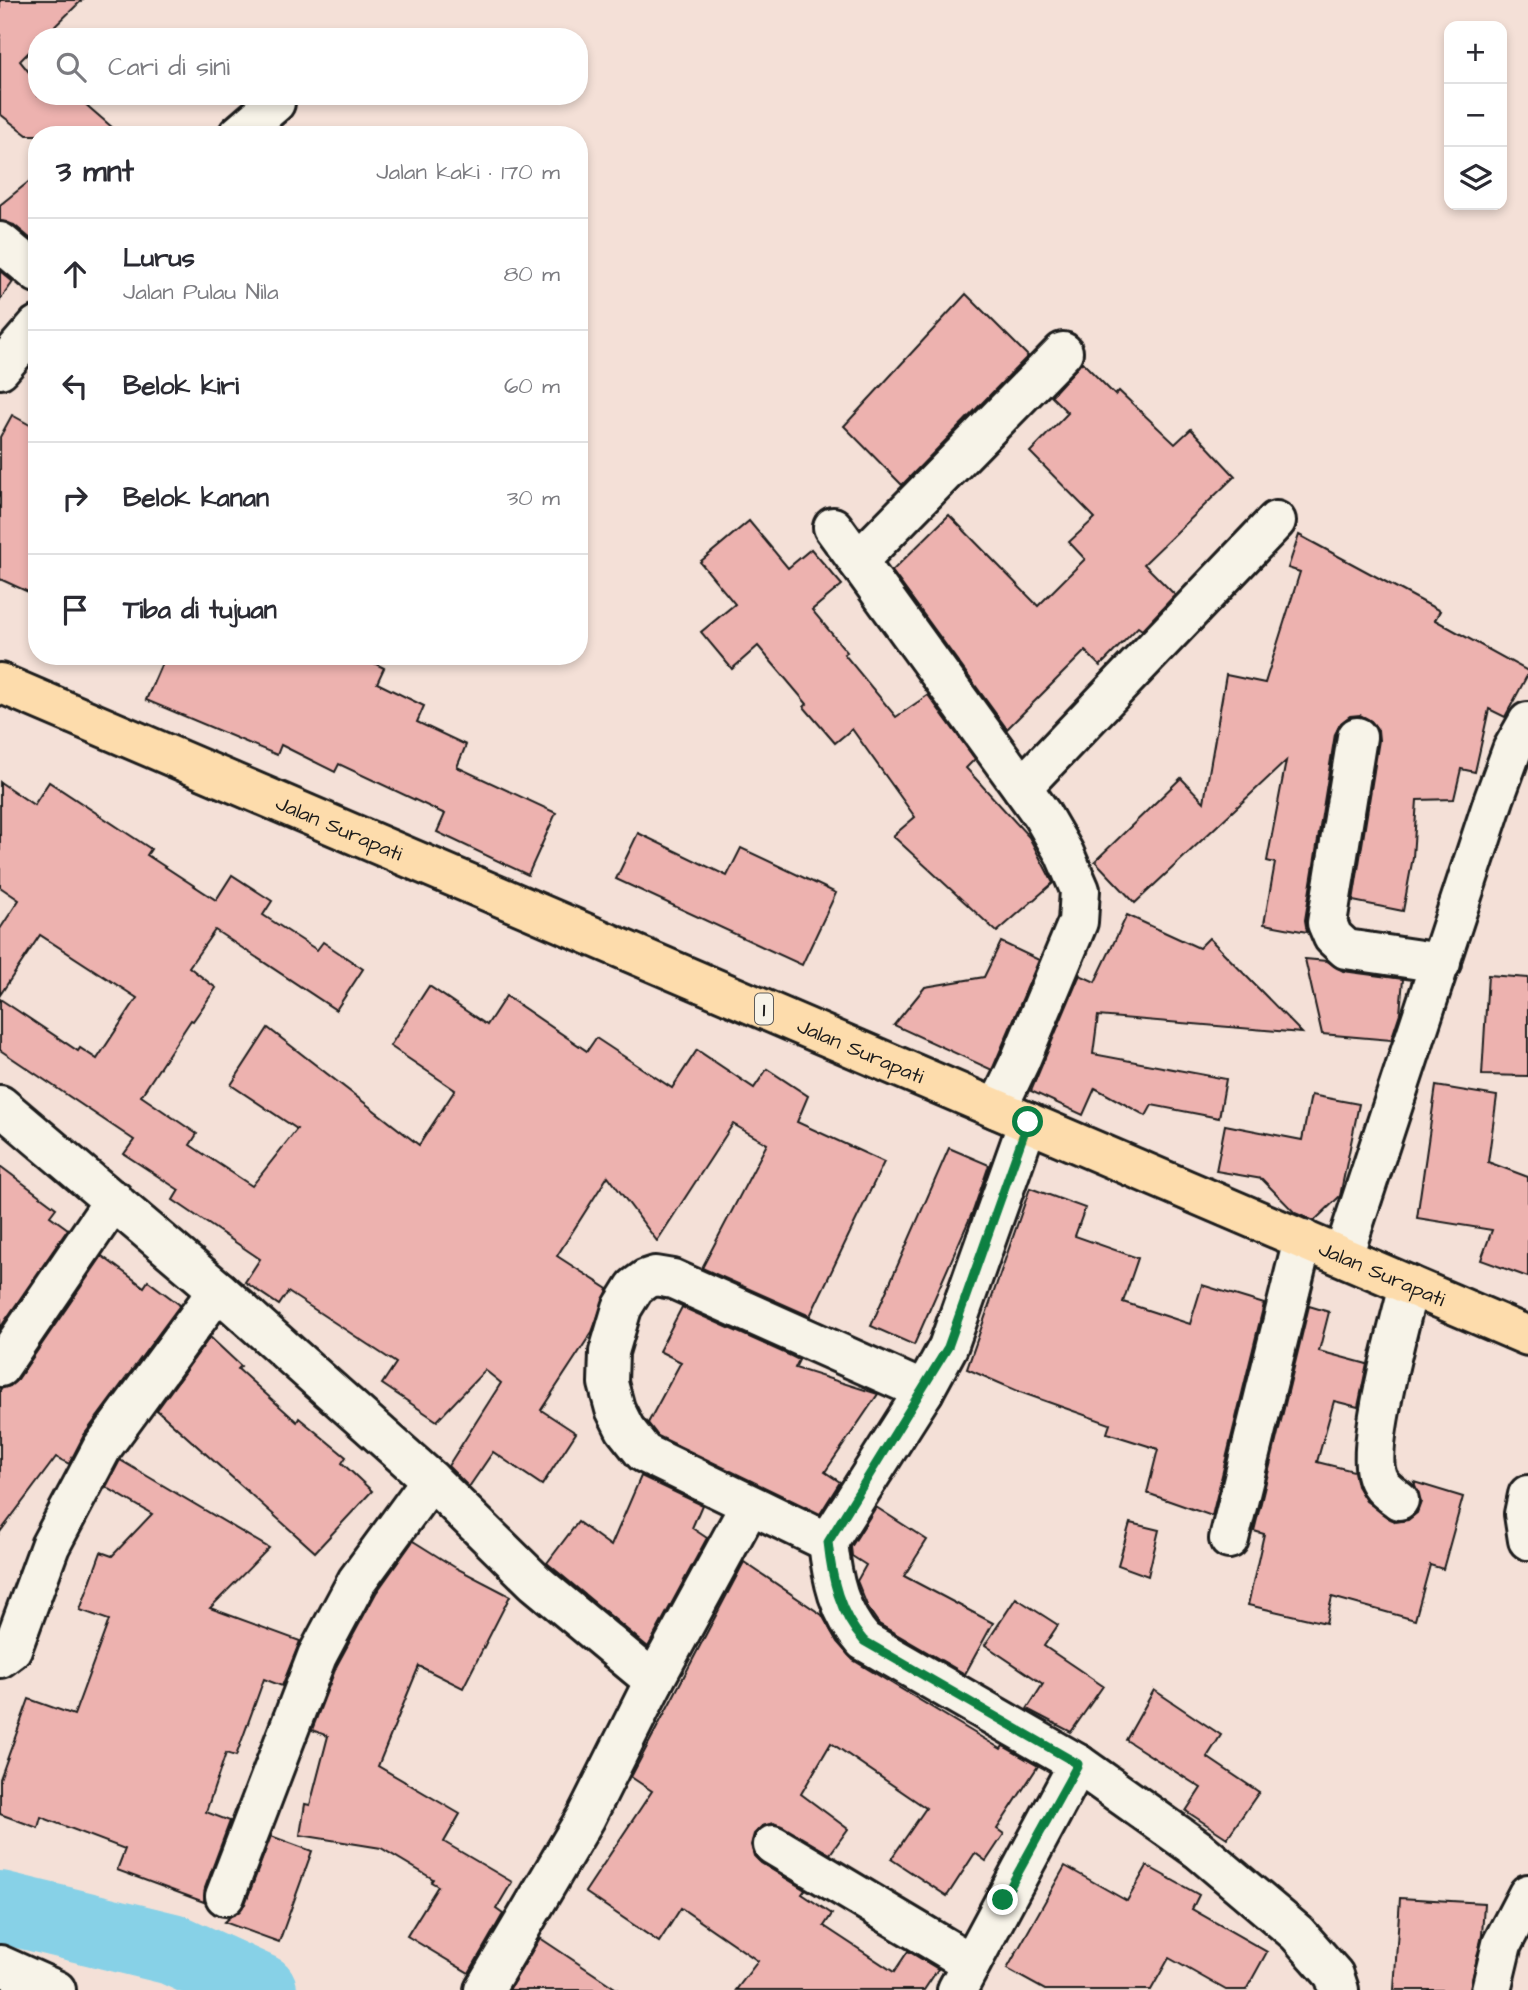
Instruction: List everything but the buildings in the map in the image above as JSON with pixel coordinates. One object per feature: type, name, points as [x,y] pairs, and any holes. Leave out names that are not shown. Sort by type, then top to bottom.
[{"type":"highway","name":"Jalan Surapati","points":[[0,683],[1528,1336]]},
{"type":"street","points":[[248,126],[273,105]]},
{"type":"street","points":[[0,242],[28,265]]},
{"type":"street","points":[[0,369],[28,336]]},
{"type":"street","points":[[858,561],[1063,352]]},
{"type":"street","points":[[1022,787],[1276,521]]},
{"type":"street","points":[[833,527],[1022,787],[1064,853],[1080,890],[1078,922],[1026,1048],[1012,1115],[948,1347],[828,1542],[834,1584],[842,1608],[851,1627],[864,1641],[1078,1764],[1199,1850],[1287,1924],[1318,1954],[1334,1975],[1339,1990]]},
{"type":"street","points":[[1343,1256],[1494,799],[1512,750],[1528,722]]},
{"type":"street","points":[[1357,737],[1327,923],[1333,937],[1346,949],[1441,964]]},
{"type":"street","points":[[0,1105],[218,1290],[431,1480],[535,1582],[654,1681]]},
{"type":"street","points":[[0,1367],[114,1200]]},
{"type":"street","points":[[1229,1539],[1303,1239]]},
{"type":"street","points":[[828,1542],[644,1453],[615,1409],[608,1383],[609,1352],[622,1308],[635,1287],[655,1276],[673,1279],[923,1391]]},
{"type":"street","points":[[1399,1500],[1383,1488],[1374,1465],[1378,1423],[1409,1285]]},
{"type":"street","points":[[0,1658],[12,1649],[50,1546],[102,1448],[218,1290]]},
{"type":"street","points":[[225,1896],[317,1656],[357,1581],[431,1480]]},
{"type":"street","points":[[1528,1495],[1524,1514],[1528,1540]]},
{"type":"street","points":[[484,1990],[586,1817],[654,1681],[750,1506]]},
{"type":"street","points":[[773,1845],[970,1980],[1078,1764]]},
{"type":"street","points":[[1490,1990],[1502,1944],[1528,1894]]},
{"type":"street","points":[[0,1965],[55,1990]]},
{"type":"waterway","points":[[0,1907],[172,1949],[261,1990]]},
{"type":"route","points":[[1003,1900],[1078,1764],[864,1641],[851,1627],[842,1608],[834,1584],[828,1542],[948,1347],[1028,1122]]}]
